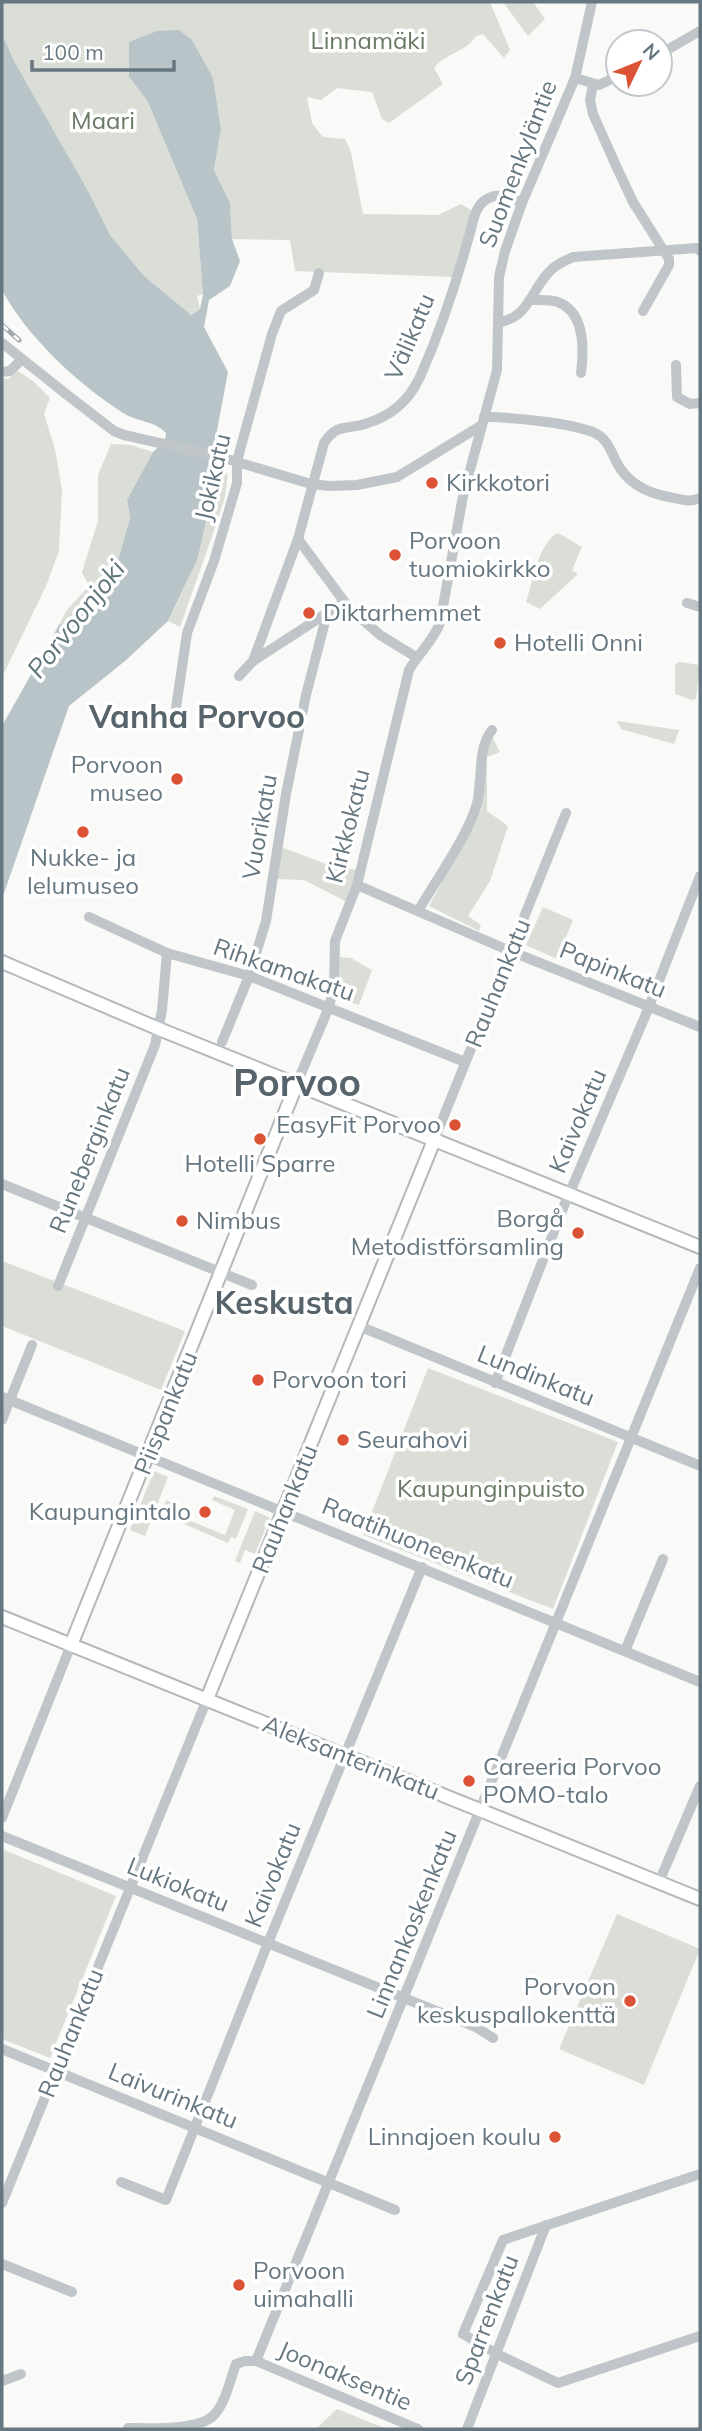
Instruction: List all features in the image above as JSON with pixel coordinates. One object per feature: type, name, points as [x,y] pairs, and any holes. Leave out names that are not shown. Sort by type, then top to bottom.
[{"type":"main road","points":[[7,964],[159,1029],[700,1247]]},
{"type":"main road","name":"Piispankatu","points":[[71,1645],[298,1083]]},
{"type":"main road","name":"Rauhankatu","points":[[207,1699],[435,1138]]},
{"type":"main road","name":"Aleksanterinkatu","points":[[2,1617],[700,1899]]},
{"type":"street","name":"Suomenkyläntie","points":[[483,421],[497,370],[499,277],[505,251],[522,203],[575,78],[592,2]]},
{"type":"street","points":[[674,46],[700,32]]},
{"type":"street","points":[[575,78],[593,85],[604,84]]},
{"type":"street","points":[[593,85],[590,100],[593,114],[633,202],[669,259],[669,265],[643,311]]},
{"type":"street","name":"Välikatu","points":[[239,676],[253,661],[298,539],[324,443],[330,434],[339,428],[365,424],[398,410],[419,379],[458,278],[477,209],[487,198],[505,196],[522,203]]},
{"type":"street","points":[[498,322],[512,320],[554,267],[572,257],[699,248]]},
{"type":"street","name":"Jokikatu","points":[[176,708],[187,633],[214,561],[237,483],[237,461],[272,334],[281,312],[314,290],[319,273]]},
{"type":"street","points":[[530,300],[558,302],[578,320],[584,352],[580,373]]},
{"type":"street","points":[[2,343],[114,430],[153,443],[237,461],[311,484],[357,485],[397,477],[483,421],[578,426],[599,435],[607,442],[620,468],[633,483],[653,494],[697,500]]},
{"type":"street","points":[[2,372],[10,371],[22,359]]},
{"type":"street","points":[[676,365],[677,397],[690,404],[700,403]]},
{"type":"street","points":[[298,539],[344,602],[380,635],[416,657],[432,640],[440,623],[463,496],[483,421]]},
{"type":"street","points":[[253,661],[344,602]]},
{"type":"street","points":[[687,603],[700,607]]},
{"type":"street","name":"Vuorikatu","points":[[222,1042],[249,976],[266,921],[286,794],[306,695],[327,614]]},
{"type":"street","name":"Kirkkokatu","points":[[329,1007],[334,985],[335,941],[357,885],[396,718],[409,670],[416,657]]},
{"type":"street","points":[[418,911],[471,821],[478,800],[484,743],[492,730]]},
{"type":"street","name":"Rauhankatu","points":[[435,1138],[566,813]]},
{"type":"street","name":"Kaivokatu","points":[[495,1383],[700,876]]},
{"type":"street","name":"Papinkatu","points":[[357,885],[510,951],[700,1027]]},
{"type":"street","name":"Rihkamakatu","points":[[89,917],[167,953],[249,976],[465,1062]]},
{"type":"street","points":[[159,1029],[167,953]]},
{"type":"street","name":"Piispankatu","points":[[298,1083],[329,1007]]},
{"type":"street","name":"Runeberginkatu","points":[[58,1286],[159,1029]]},
{"type":"street","points":[[2,1184],[252,1285]]},
{"type":"street","name":"Linnankoskenkatu","points":[[256,2361],[700,1268]]},
{"type":"street","name":"Lundinkatu","points":[[359,1326],[698,1465]]},
{"type":"street","points":[[2,1420],[6,1399],[32,1345]]},
{"type":"street","name":"Raatihuoneenkatu","points":[[6,1399],[700,1682]]},
{"type":"street","points":[[625,1651],[663,1559]]},
{"type":"street","name":"Kaivokatu","points":[[121,2182],[166,2200],[422,1567]]},
{"type":"street","name":"Piispankatu","points":[[2,1818],[71,1645]]},
{"type":"street","name":"Rauhankatu","points":[[2,2203],[207,1699]]},
{"type":"street","points":[[659,1882],[700,1786]]},
{"type":"street","name":"Lukiokatu","points":[[2,1836],[476,2027],[494,2038]]},
{"type":"street","name":"Laivurinkatu","points":[[2,2049],[395,2210]]},
{"type":"street","points":[[700,2174],[503,2240],[463,2334],[497,2354],[558,2383],[700,2336]]},
{"type":"street","name":"Sparrenkatu","points":[[467,2429],[546,2225]]},
{"type":"street","points":[[2,2264],[72,2292]]},
{"type":"street","points":[[128,2428],[173,2427],[210,2418],[216,2414],[236,2364],[256,2361]]},
{"type":"street","name":"Joonaksentie","points":[[256,2361],[418,2429]]},
{"type":"street","points":[[2,2381],[21,2374]]},
{"type":"green space","points":[[2,2],[490,2],[510,50],[504,58],[483,34],[476,36],[467,46],[434,68],[443,84],[389,123],[382,119],[372,92],[337,88],[321,100],[307,97],[312,123],[323,137],[345,139],[351,152],[363,214],[438,215],[461,204],[471,210],[454,277],[295,271],[290,240],[232,239],[230,203],[214,170],[221,129],[213,78],[202,61],[129,42],[129,77],[147,100],[197,219],[203,294],[197,296],[200,309],[190,315],[144,276],[110,235],[14,61],[2,34]]},
{"type":"green space","points":[[503,2],[533,2],[545,19],[528,36]]},
{"type":"green space","points":[[18,371],[50,398],[44,414],[55,449],[62,490],[59,551],[46,586],[2,677],[2,378],[8,379]]},
{"type":"green space","points":[[111,444],[131,445],[153,452],[127,500],[130,518],[113,578],[76,619],[59,625],[67,610],[89,586],[82,572],[98,521],[98,475]]},
{"type":"green space","points":[[214,468],[228,474],[225,497],[180,627],[168,621],[200,547],[210,508]]},
{"type":"green space","points":[[558,533],[582,547],[572,570],[578,574],[540,609],[526,602],[541,554],[551,538]]},
{"type":"green space","points":[[679,662],[700,665],[696,699],[675,694],[675,665]]},
{"type":"green space","points":[[617,721],[679,730],[674,744],[621,729]]},
{"type":"green space","points":[[488,729],[500,752],[487,757],[487,811],[508,826],[490,881],[468,916],[481,925],[479,931],[429,906],[482,808],[473,802],[479,756]]},
{"type":"green space","points":[[281,847],[326,864],[356,870],[347,902],[304,880],[276,879]]},
{"type":"green space","points":[[543,907],[573,920],[557,959],[526,945]]},
{"type":"green space","points":[[339,957],[351,958],[372,970],[359,1005],[343,1000],[340,996]]},
{"type":"green space","points":[[2,1261],[185,1331],[161,1390],[2,1326]]},
{"type":"green space","name":"Kaupunginpuisto","points":[[428,1368],[618,1442],[553,1609],[363,1535]]},
{"type":"green space","points":[[154,1471],[168,1477],[145,1536],[130,1530]]},
{"type":"green space","points":[[214,1496],[248,1509],[236,1539],[231,1537],[228,1543],[161,1514],[166,1500],[179,1506],[176,1515],[225,1535],[235,1510],[212,1500]]},
{"type":"green space","points":[[255,1511],[270,1518],[255,1554],[245,1550],[240,1563],[235,1561]]},
{"type":"green space","points":[[2,1849],[116,1896],[50,2058],[2,2039]]},
{"type":"green space","name":"Porvoon keskuspallokenttä","points":[[617,1914],[700,1949],[644,2085],[559,2049]]},
{"type":"green space","points":[[337,2409],[387,2429],[316,2429]]},
{"type":"water","name":"Porvoonjoki","points":[[179,30],[192,40],[213,78],[221,129],[214,170],[230,203],[232,239],[240,261],[230,286],[209,300],[204,327],[228,372],[215,441],[213,495],[197,560],[168,621],[125,661],[69,706],[2,899],[2,726],[59,625],[76,619],[113,578],[130,518],[127,500],[153,452],[165,440],[166,433],[157,426],[123,413],[72,374],[40,342],[2,290],[2,34],[14,61],[110,235],[144,276],[191,315],[200,309],[203,294],[197,219],[147,100],[129,77],[129,42],[157,31]]},
{"type":"railway","points":[[2,325],[19,340]]},
{"type":"place","name":"Kirkkotori","points":[[432,483]]},
{"type":"place","name":"Porvoon tuomiokirkko","points":[[395,555]]},
{"type":"place","name":"Diktarhemmet","points":[[309,613]]},
{"type":"place","name":"Hotelli Onni","points":[[500,643]]},
{"type":"place","name":"Porvoon museo","points":[[177,779]]},
{"type":"place","name":"Nukke- ja lelumuseo","points":[[83,832]]},
{"type":"place","name":"EasyFit Porvoo","points":[[455,1125]]},
{"type":"place","name":"Hotelli Sparre","points":[[260,1139]]},
{"type":"place","name":"Nimbus","points":[[182,1221]]},
{"type":"place","name":"Borgå Metodistförsamling","points":[[578,1233]]},
{"type":"place","name":"Porvoon tori","points":[[258,1380]]},
{"type":"place","name":"Seurahovi","points":[[343,1440]]},
{"type":"place","name":"Kaupungintalo","points":[[205,1512]]},
{"type":"place","name":"Careeria Porvoo POMO-talo","points":[[469,1781]]},
{"type":"place","name":"Porvoon keskuspallokenttä","points":[[630,2001]]},
{"type":"place","name":"Linnajoen koulu","points":[[555,2137]]},
{"type":"place","name":"Porvoon uimahalli","points":[[239,2285]]},
{"type":"district","name":"Vanha Porvoo","points":[[197,717]]},
{"type":"district","name":"Porvoo","points":[[297,1083]]},
{"type":"district","name":"Keskusta","points":[[284,1303]]},
{"type":"park label","name":"Linnamäki","points":[[368,41]]},
{"type":"park label","name":"Maari","points":[[103,121]]}]
